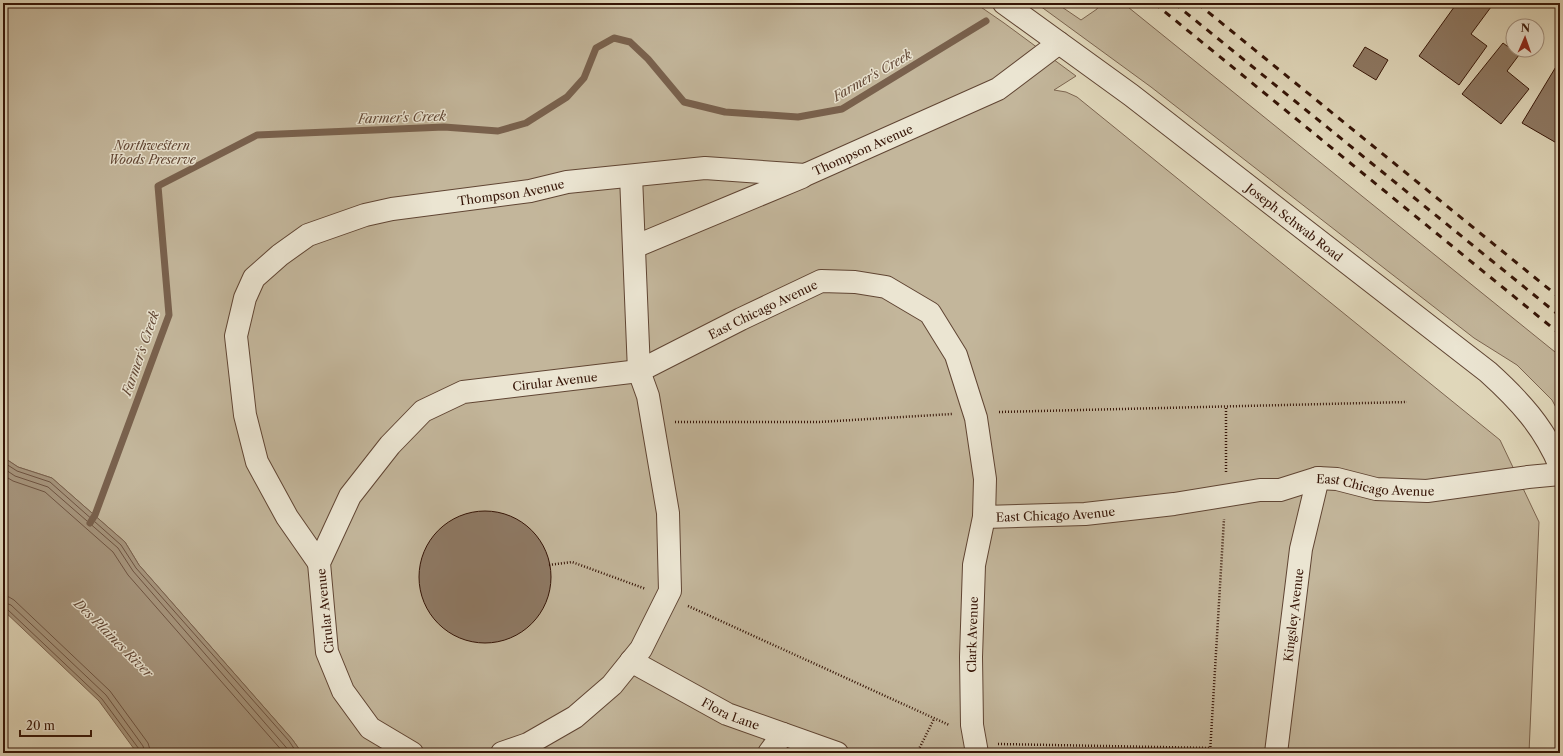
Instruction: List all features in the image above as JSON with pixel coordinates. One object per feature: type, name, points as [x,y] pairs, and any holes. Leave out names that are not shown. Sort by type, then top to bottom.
[{"type":"street","name":"Joseph Schwab Road","points":[[1004,3],[1131,95],[1488,372],[1508,390],[1533,419],[1549,443],[1560,466]]},
{"type":"street","name":"Thompson Avenue","points":[[319,563],[286,516],[257,462],[245,415],[236,336],[245,298],[254,278],[280,255],[308,235],[365,215],[530,191],[567,182],[705,168],[805,176],[998,89],[1059,43]]},
{"type":"street","points":[[502,753],[528,744],[575,717],[612,685],[641,649],[670,591],[668,513],[648,396],[639,371],[631,176]]},
{"type":"street","points":[[634,247],[805,176]]},
{"type":"street","name":"East Chicago Avenue","points":[[639,371],[740,319],[821,281],[855,282],[886,287],[930,313],[956,355],[974,413],[985,480],[984,517],[1086,514],[1174,504],[1260,490],[1280,490],[1318,478],[1337,479],[1376,489],[1427,491],[1560,474]]},
{"type":"street","name":"Cirular Avenue","points":[[412,753],[370,728],[343,691],[327,652],[319,563],[350,496],[390,444],[423,411],[464,392],[639,371]]},
{"type":"street","name":"Kingsley Avenue","points":[[1276,753],[1301,549],[1318,478]]},
{"type":"street","name":"Clark Avenue","points":[[976,745],[972,725],[971,657],[974,565],[984,517]]},
{"type":"street","name":"Flora Lane","points":[[631,661],[727,714],[837,753]]},
{"type":"street","points":[[769,753],[783,734]]},
{"type":"path","points":[[652,422],[819,422],[974,413],[1407,402]]},
{"type":"path","points":[[1210,753],[1225,496],[1226,406]]},
{"type":"path","points":[[549,565],[572,562],[667,597],[934,719],[976,745],[993,744],[1211,748]]},
{"type":"path","points":[[917,753],[934,719]]},
{"type":"green space","name":"Northwestern Woods Preserve","points":[[3,3],[975,3],[1076,76],[1054,90],[1066,92],[1077,97],[1500,440],[1539,522],[1529,753],[302,753],[292,739],[139,565],[125,542],[52,478],[18,467],[3,457]]},
{"type":"green space","points":[[1036,3],[1056,3],[1081,20],[1097,9],[1100,3],[1123,3],[1560,356],[1560,415],[1552,400],[1517,365],[1474,338],[1151,87]]},
{"type":"water","name":"Des Plaines River","points":[[3,457],[18,467],[52,478],[125,542],[139,565],[292,739],[302,753],[137,753],[99,701],[3,610]]},
{"type":"building","points":[[1457,3],[1485,3],[1491,7],[1471,34],[1487,46],[1459,85],[1419,56]]},
{"type":"building","points":[[1503,43],[1505,44],[1505,58],[1517,58],[1507,71],[1529,89],[1501,124],[1462,94]]},
{"type":"building","points":[[1365,47],[1388,60],[1376,80],[1353,66]]},
{"type":"building","points":[[1557,65],[1560,67],[1560,145],[1522,123]]},
{"type":"building","points":[[491,511],[510,516],[522,522],[532,530],[540,540],[546,552],[550,564],[550,590],[546,602],[540,614],[532,624],[522,632],[510,638],[498,642],[479,643],[460,638],[448,632],[438,624],[430,614],[424,602],[420,590],[419,571],[424,552],[430,540],[438,530],[448,522],[460,516],[472,512]]},
{"type":"waterway","name":"Farmer's Creek","points":[[90,523],[95,515],[169,315],[158,186],[257,135],[444,127],[498,131],[526,123],[567,97],[584,78],[596,48],[614,38],[630,42],[648,59],[684,102],[725,112],[798,117],[842,109],[986,21]]},
{"type":"railway","points":[[1154,3],[1560,334]]},
{"type":"railway","points":[[1174,3],[1560,316]]},
{"type":"railway","points":[[1197,3],[1560,298]]}]
